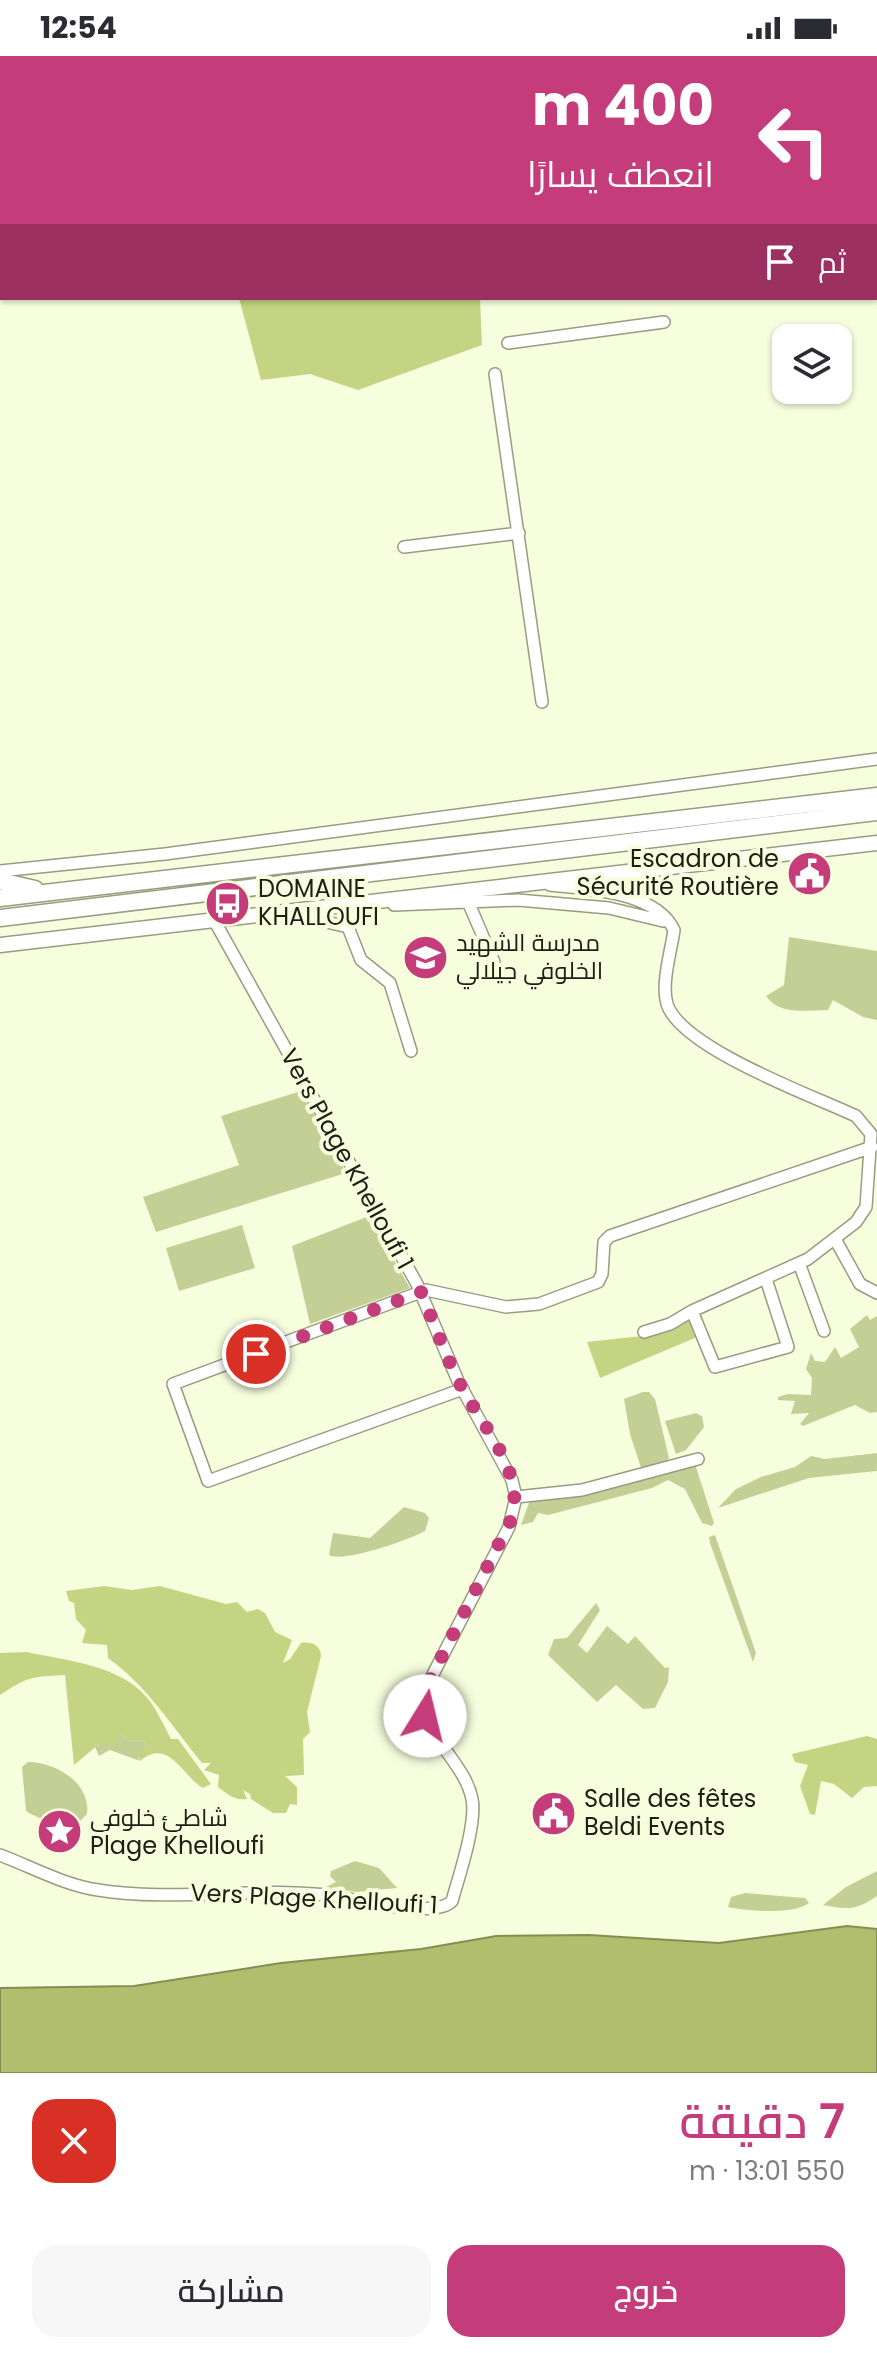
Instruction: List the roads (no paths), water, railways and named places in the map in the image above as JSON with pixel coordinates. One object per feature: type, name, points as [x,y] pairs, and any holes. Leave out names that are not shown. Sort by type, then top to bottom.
[{"type":"highway","points":[[0,898],[877,796]]},
{"type":"highway","points":[[0,918],[877,812]]},
{"type":"highway","points":[[0,881],[52,892]]},
{"type":"main road","points":[[0,945],[877,843]]},
{"type":"street","points":[[508,343],[664,322]]},
{"type":"street","points":[[495,374],[542,702]]},
{"type":"street","points":[[404,547],[519,533]]},
{"type":"street","points":[[0,871],[165,854],[877,759]]},
{"type":"street","points":[[527,883],[636,898],[670,922],[674,930],[667,1002],[682,1029],[706,1046],[856,1116],[868,1127],[872,1147],[866,1207],[856,1222],[799,1263],[670,1324],[644,1332]]},
{"type":"street","points":[[566,904],[587,889]]},
{"type":"street","points":[[346,905],[469,904],[518,900],[609,908],[670,922]]},
{"type":"street","points":[[469,904],[494,962],[493,974],[486,976]]},
{"type":"street","points":[[283,912],[348,927],[361,960],[390,983],[411,1051]]},
{"type":"street","name":"Vers Plage Khelloufi 1","points":[[0,1855],[84,1887],[107,1891],[319,1895],[395,1907],[450,1905],[471,1821],[472,1798],[429,1724],[424,1700],[429,1682],[505,1536],[516,1497],[507,1467],[463,1389],[421,1292],[214,920]]},
{"type":"street","points":[[463,1389],[208,1481],[173,1384],[421,1292],[431,1290],[471,1302],[514,1308],[539,1304],[598,1282],[602,1274],[604,1242],[610,1236],[872,1147]]},
{"type":"street","points":[[835,1239],[860,1284],[877,1293]]},
{"type":"street","points":[[799,1263],[824,1331]]},
{"type":"street","points":[[692,1311],[715,1367],[788,1347],[766,1279]]},
{"type":"street","points":[[516,1497],[582,1490],[698,1459]]},
{"type":"place","name":"Escadron de Sécurité Routière","points":[[810,873]]},
{"type":"place","name":"DOMAINE KHALLOUFI","points":[[227,903]]},
{"type":"place","name":"مدرسة الشهيد الخلوفي جيلالي","points":[[425,957]]},
{"type":"place","name":"Salle des fêtes Beldi Events","points":[[553,1813]]},
{"type":"place","name":"شاطئ خلوفي Plage Khelloufi","points":[[59,1832]]}]
